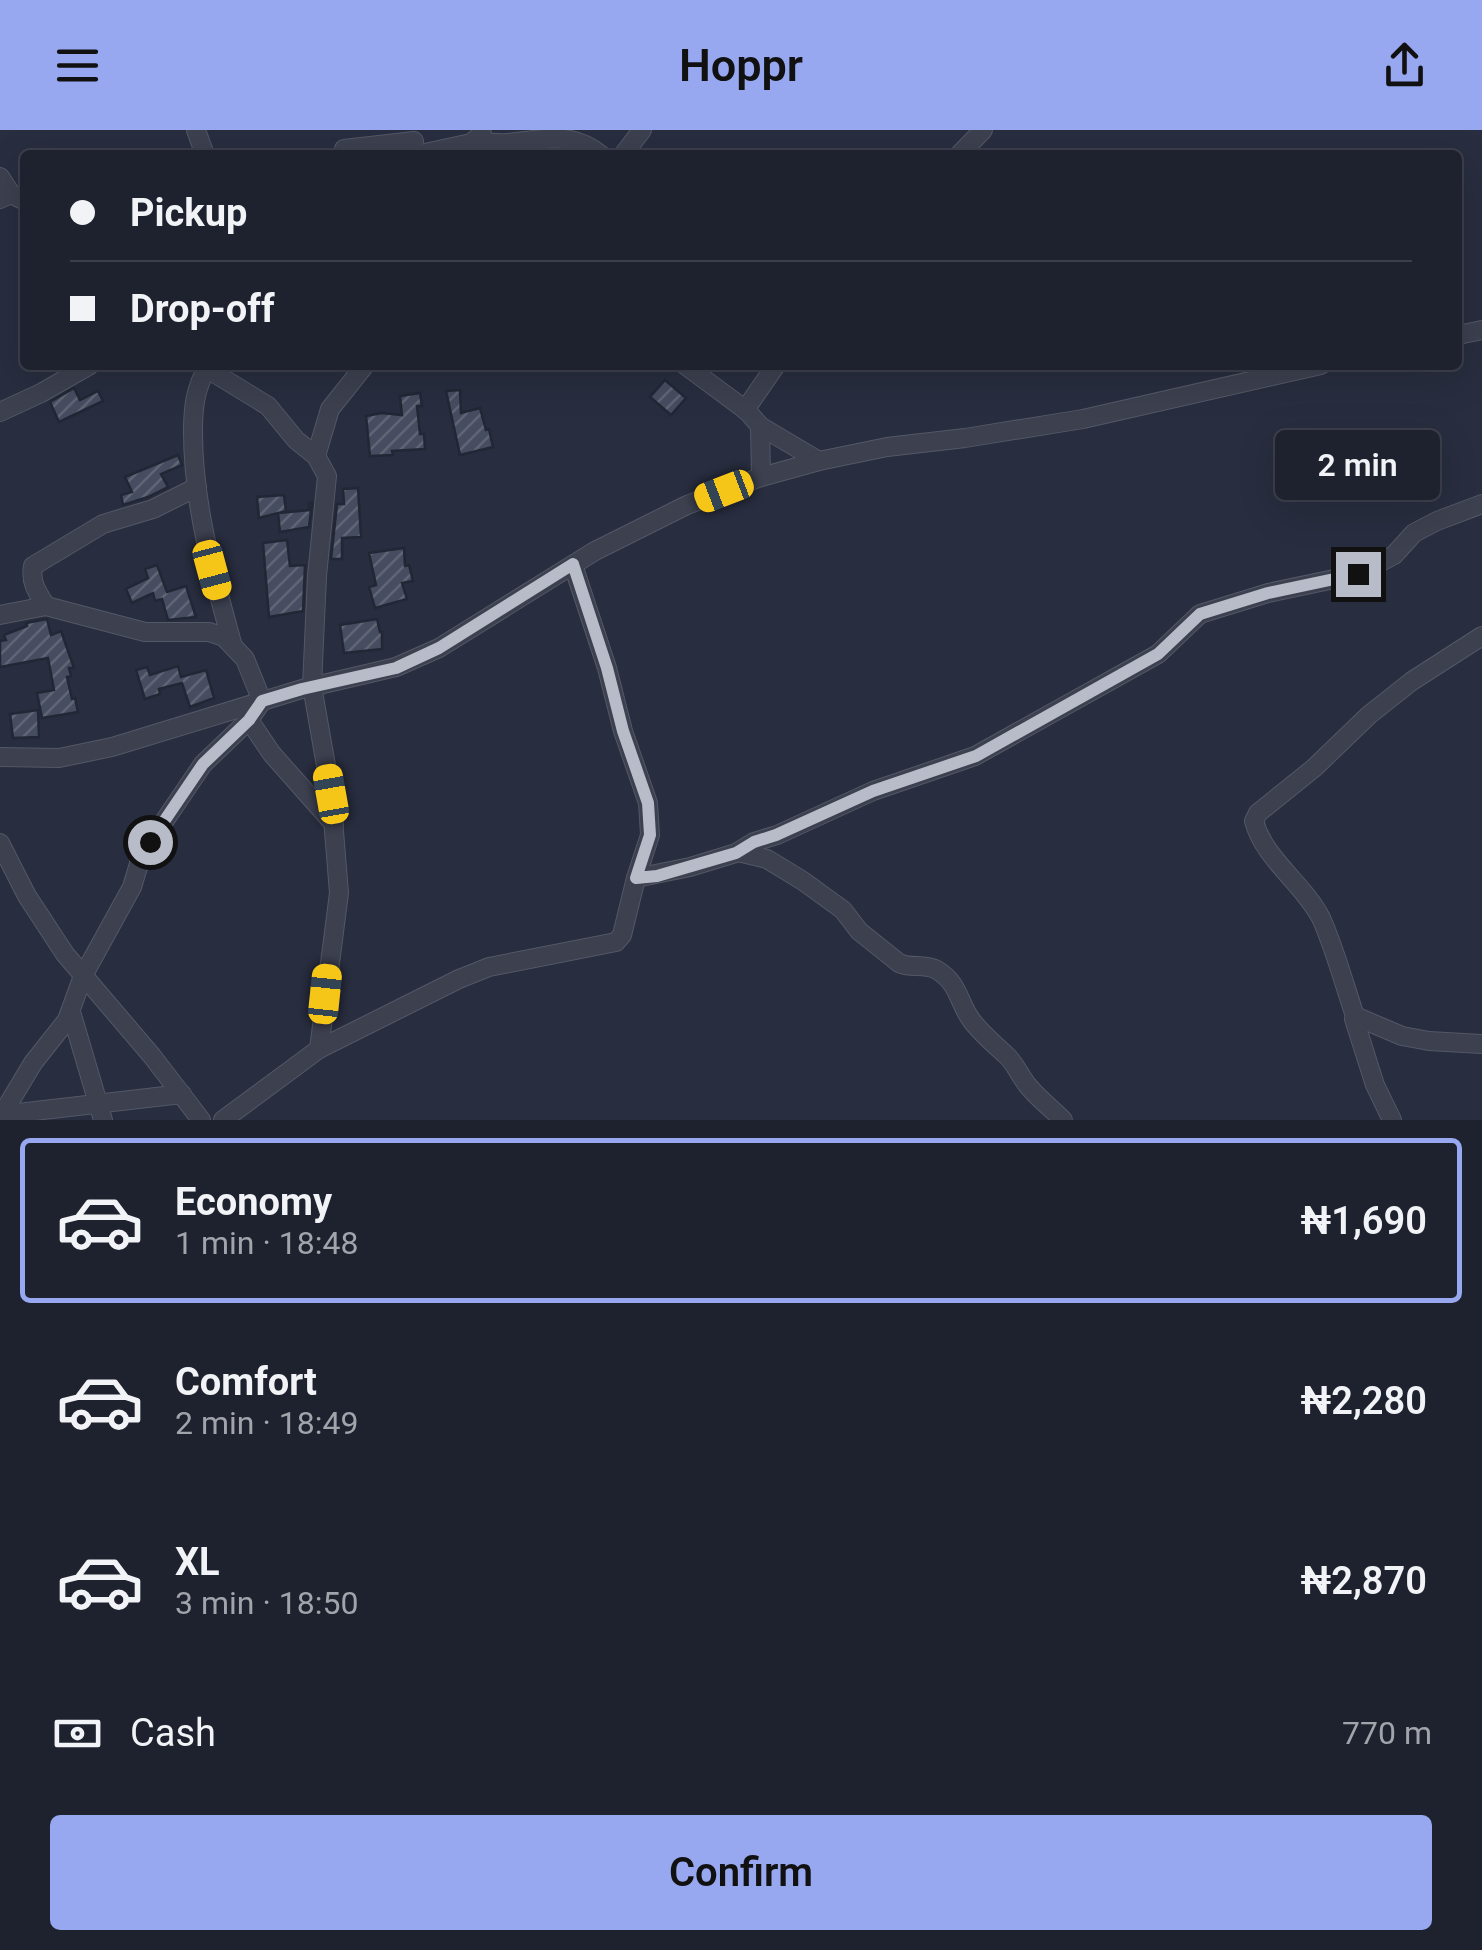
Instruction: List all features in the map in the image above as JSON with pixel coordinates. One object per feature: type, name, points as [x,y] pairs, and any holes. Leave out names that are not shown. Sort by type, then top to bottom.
[{"type":"street","points":[[342,150],[364,130]]},
{"type":"street","points":[[627,150],[642,130]]},
{"type":"street","points":[[965,150],[983,130]]},
{"type":"street","points":[[447,150],[475,142],[505,143],[543,137],[572,138],[595,150]]},
{"type":"street","points":[[362,150],[417,145]]},
{"type":"street","points":[[0,177],[12,198]]},
{"type":"street","points":[[0,412],[82,370]]},
{"type":"street","points":[[206,370],[199,384],[193,428],[197,488],[212,570],[232,643]]},
{"type":"street","points":[[212,370],[268,406],[296,440],[316,456],[326,476],[312,686],[334,824],[339,893],[319,1049]]},
{"type":"street","points":[[316,456],[330,409],[361,370]]},
{"type":"street","points":[[691,370],[745,410],[760,426],[819,461]]},
{"type":"street","points":[[745,410],[773,370]]},
{"type":"street","points":[[0,756],[59,758],[112,747],[312,686],[396,668],[439,648],[595,551],[686,505],[761,477],[887,447],[1083,418],[1299,370]]},
{"type":"street","points":[[760,426],[761,477]]},
{"type":"street","points":[[46,606],[34,586],[33,566],[103,524],[197,488]]},
{"type":"street","points":[[636,878],[674,872],[738,852],[873,791],[976,756],[1158,654],[1200,614],[1268,593],[1371,569],[1394,555],[1414,533],[1482,504]]},
{"type":"street","points":[[223,1120],[319,1049],[458,979],[488,967],[616,942],[622,936],[650,835],[648,803],[573,564]]},
{"type":"street","points":[[0,616],[46,606],[145,632],[209,632],[232,643],[245,659],[262,701]]},
{"type":"street","points":[[1392,1120],[1375,1085],[1320,917],[1261,841],[1254,821],[1258,813],[1314,768],[1369,715],[1482,636]]},
{"type":"street","points":[[1,1116],[45,1045],[71,1012],[83,976],[132,887],[142,854],[203,764],[249,720],[262,701]]},
{"type":"street","points":[[249,720],[272,754],[334,824]]},
{"type":"street","points":[[0,844],[27,896],[65,954],[201,1120]]},
{"type":"street","points":[[738,852],[766,859],[803,881],[842,910],[898,963],[926,966],[950,980],[969,1017],[1063,1120]]},
{"type":"street","points":[[71,1012],[101,1112]]},
{"type":"street","points":[[1355,1016],[1402,1036],[1482,1044]]},
{"type":"street","points":[[1,1116],[101,1112],[182,1094]]},
{"type":"building","points":[[665,380],[686,398],[671,415],[650,397]]},
{"type":"building","points":[[74,388],[80,400],[98,391],[103,401],[59,422],[50,402]]},
{"type":"building","points":[[460,390],[461,413],[480,408],[493,447],[460,455],[446,391]]},
{"type":"building","points":[[420,393],[422,406],[417,406],[425,449],[370,456],[366,416],[402,415],[400,396]]},
{"type":"building","points":[[178,455],[182,465],[161,474],[168,487],[123,505],[121,495],[132,492],[125,477]]},
{"type":"building","points":[[358,488],[361,537],[342,538],[342,559],[331,559],[337,504],[344,504],[343,489]]},
{"type":"building","points":[[284,495],[286,511],[279,513],[309,510],[312,503],[309,527],[280,532],[278,513],[259,518],[257,497]]},
{"type":"building","points":[[287,540],[290,566],[305,565],[303,611],[269,617],[263,543]]},
{"type":"building","points":[[404,548],[405,566],[409,565],[413,581],[402,583],[407,599],[375,608],[369,587],[376,585],[369,553]]},
{"type":"building","points":[[157,565],[167,592],[186,586],[196,617],[168,620],[162,599],[155,601],[153,593],[132,603],[126,589],[148,578],[145,569]]},
{"type":"building","points":[[47,619],[51,635],[61,631],[74,668],[69,668],[71,676],[67,677],[78,712],[42,718],[37,693],[54,690],[48,658],[0,667],[0,641],[6,640],[4,635],[27,626],[26,623]]},
{"type":"building","points":[[377,619],[382,649],[344,653],[340,625]]},
{"type":"building","points":[[178,666],[181,677],[206,670],[214,698],[190,707],[182,683],[159,689],[160,694],[145,699],[136,670],[147,667],[150,675]]},
{"type":"building","points":[[38,710],[39,737],[13,738],[10,714]]},
{"type":"route","points":[[150,842],[203,764],[249,720],[262,701],[396,668],[439,648],[573,564],[648,803],[650,835],[636,878],[657,876],[736,853],[873,791],[976,756],[1158,654],[1200,614],[1268,593],[1358,574]]}]
